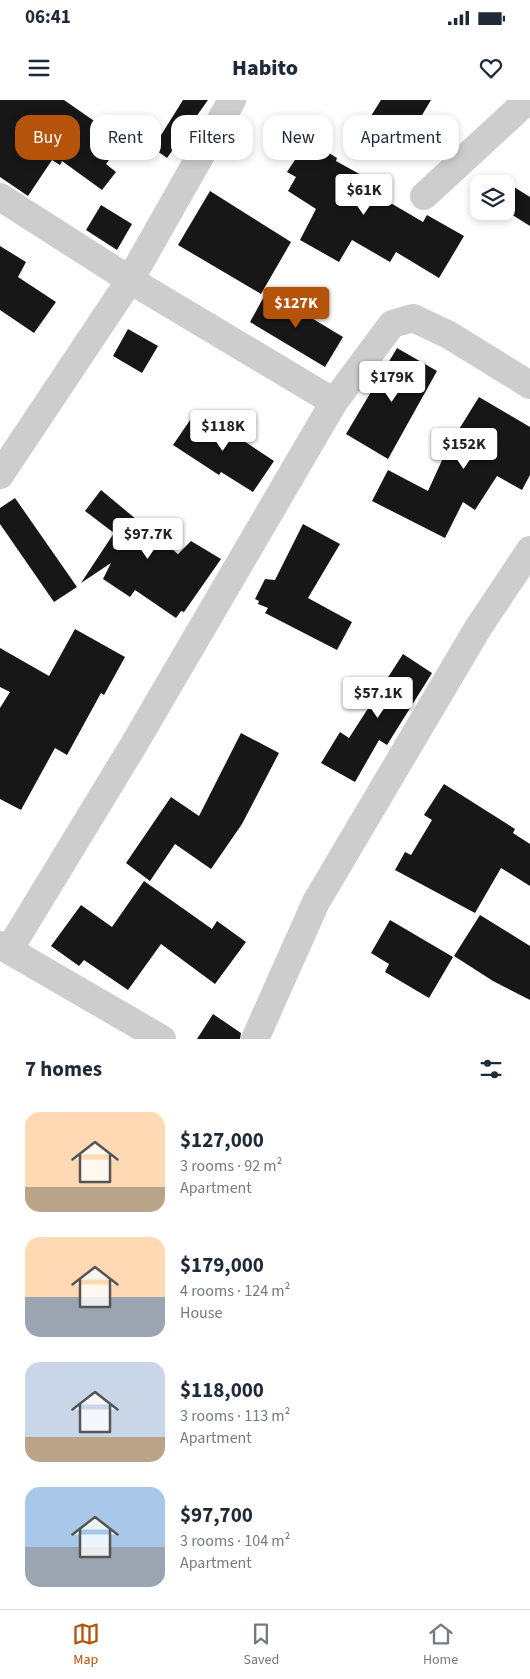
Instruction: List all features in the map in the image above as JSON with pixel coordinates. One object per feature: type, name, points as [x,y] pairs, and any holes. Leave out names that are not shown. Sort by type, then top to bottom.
[{"type":"street","points":[[0,475],[130,280],[232,100]]},
{"type":"street","points":[[424,196],[527,101],[530,102]]},
{"type":"street","points":[[0,197],[130,280],[334,402]]},
{"type":"street","points":[[162,1039],[5,947],[138,737],[334,402],[392,324],[413,318],[449,335],[530,385]]},
{"type":"street","points":[[255,1039],[316,902],[478,628],[530,550]]},
{"type":"building","points":[[0,100],[64,100],[90,118],[90,160],[109,160],[106,164],[116,172],[102,190],[62,161],[60,165],[52,160],[28,196],[0,177]]},
{"type":"building","points":[[183,100],[208,100],[197,115],[174,115]]},
{"type":"building","points":[[381,100],[431,100],[422,115],[372,115]]},
{"type":"building","points":[[171,119],[171,152],[167,158],[161,154],[161,135]]},
{"type":"building","points":[[333,156],[337,158],[336,161],[381,186],[377,195],[423,222],[427,215],[464,236],[439,278],[396,252],[390,262],[352,240],[339,262],[300,240],[316,209],[288,191],[296,177],[287,172],[295,160],[333,160]]},
{"type":"building","points":[[515,188],[530,197],[530,226],[515,217]]},
{"type":"building","points":[[210,191],[291,242],[261,294],[178,245]]},
{"type":"building","points":[[101,205],[132,224],[117,250],[86,230]]},
{"type":"building","points":[[0,246],[26,262],[18,277],[56,302],[34,333],[0,310]]},
{"type":"building","points":[[267,291],[343,337],[325,367],[250,322]]},
{"type":"building","points":[[128,329],[158,346],[142,373],[113,356]]},
{"type":"building","points":[[397,348],[437,371],[388,459],[346,434]]},
{"type":"building","points":[[479,397],[530,427],[530,475],[522,490],[497,476],[475,510],[463,502],[445,538],[372,501],[388,470],[428,491],[448,447]]},
{"type":"building","points":[[197,410],[274,461],[253,492],[221,472],[219,475],[173,445]]},
{"type":"building","points":[[101,490],[178,554],[191,541],[221,559],[184,612],[181,611],[176,618],[135,590],[130,597],[103,579],[111,563],[81,583],[114,533],[85,511]]},
{"type":"building","points":[[15,498],[77,587],[54,602],[0,524],[0,508]]},
{"type":"building","points":[[303,524],[340,544],[308,598],[352,622],[337,650],[265,613],[268,608],[258,604],[259,601],[255,599],[265,579],[275,580]]},
{"type":"building","points":[[75,629],[125,657],[104,695],[101,693],[67,755],[55,748],[21,810],[0,799],[0,708],[10,692],[0,687],[0,648],[49,676]]},
{"type":"building","points":[[403,654],[432,673],[387,745],[379,740],[355,782],[321,763],[340,732],[349,738]]},
{"type":"building","points":[[241,733],[279,753],[242,824],[211,869],[175,844],[150,881],[126,863],[171,797],[199,816]]},
{"type":"building","points":[[444,784],[515,829],[513,833],[530,844],[530,886],[501,868],[475,913],[395,870],[405,852],[411,855],[432,820],[424,815]]},
{"type":"building","points":[[144,881],[212,929],[217,921],[246,942],[215,984],[161,944],[128,990],[84,960],[79,966],[51,946],[81,905],[112,927]]},
{"type":"building","points":[[480,915],[530,946],[530,1000],[493,981],[454,956]]},
{"type":"building","points":[[390,920],[453,957],[429,998],[385,972],[389,964],[371,953]]},
{"type":"building","points":[[213,1014],[241,1033],[240,1039],[197,1039]]}]
